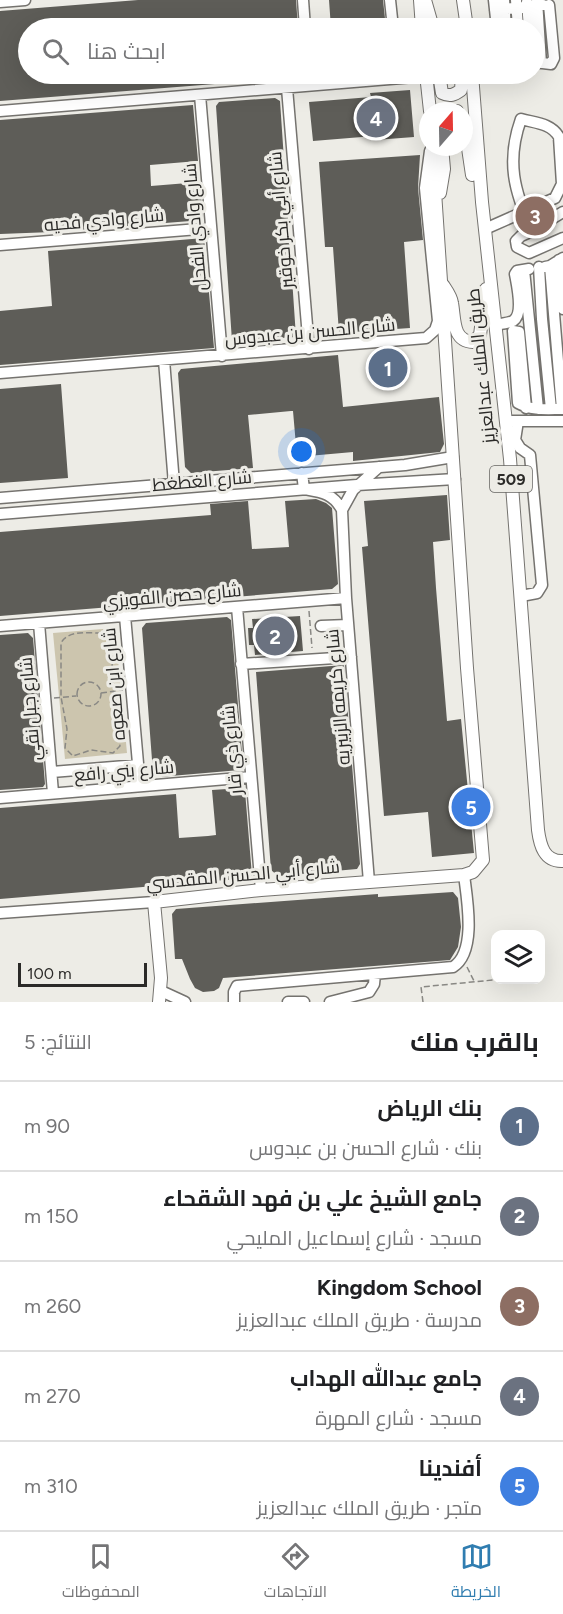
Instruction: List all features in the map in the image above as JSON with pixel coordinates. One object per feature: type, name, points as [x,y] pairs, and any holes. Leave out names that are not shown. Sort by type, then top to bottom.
[{"type":"main road","points":[[420,0],[420,18]]},
{"type":"main road","points":[[425,0],[430,18]]},
{"type":"main road","points":[[462,18],[463,0]]},
{"type":"main road","points":[[463,0],[465,18]]},
{"type":"main road","points":[[427,84],[429,102]]},
{"type":"main road","points":[[441,84],[442,93],[448,96],[460,90],[461,84]]},
{"type":"main road","name":"طريق الملك عبدالعزيز","points":[[473,84],[495,325],[512,421],[521,596],[541,846],[547,856],[560,861]]},
{"type":"main road","name":"طريق الملك عبدالعزيز","points":[[433,156],[467,668],[483,860],[473,872],[464,875]]},
{"type":"main road","points":[[436,204],[442,187],[442,156]]},
{"type":"main road","name":"509","points":[[469,156],[473,182],[482,201]]},
{"type":"main road","points":[[441,281],[452,300],[454,323],[459,337],[466,342],[473,342],[480,335],[483,325],[489,272]]},
{"type":"main road","name":"شارع أبي الحسن المقدسي","points":[[154,902],[261,890],[464,875]]},
{"type":"main road","points":[[154,902],[160,997]]},
{"type":"street","points":[[0,2],[25,0]]},
{"type":"street","points":[[303,0],[304,18]]},
{"type":"street","points":[[390,0],[392,18]]},
{"type":"street","points":[[499,5],[549,2],[554,58],[551,64],[545,64]]},
{"type":"street","points":[[522,18],[527,3]]},
{"type":"street","points":[[527,3],[528,18]]},
{"type":"street","points":[[527,3],[530,18]]},
{"type":"street","points":[[0,111],[330,84]]},
{"type":"street","name":"شارع أبي بكر خوقير","points":[[287,88],[309,349]]},
{"type":"street","name":"شارع وادي الفحل","points":[[200,95],[222,356]]},
{"type":"street","points":[[485,229],[524,212],[555,198],[561,184],[559,137],[550,126],[521,119],[512,154],[513,179],[524,212],[532,231]]},
{"type":"street","name":"شارع الحسن بن عبدوس","points":[[0,374],[426,339],[433,333],[438,321],[425,188],[430,156]]},
{"type":"street","points":[[555,198],[563,207]]},
{"type":"street","points":[[563,212],[516,241],[517,247],[534,253],[563,238]]},
{"type":"street","name":"شارع وادي فحيه","points":[[0,245],[211,228]]},
{"type":"street","points":[[513,321],[519,309],[515,274],[517,271],[553,263]]},
{"type":"street","points":[[553,263],[563,309]]},
{"type":"street","points":[[538,409],[553,263]]},
{"type":"street","points":[[524,270],[547,319],[559,409],[526,408],[518,403],[513,331],[519,332],[526,408]]},
{"type":"street","points":[[495,325],[513,321],[547,319]]},
{"type":"street","points":[[164,360],[174,484]]},
{"type":"street","points":[[521,596],[537,593],[542,585],[530,455],[520,448],[515,440],[512,421],[563,421]]},
{"type":"street","name":"شارع الغطغط","points":[[0,498],[405,465],[453,457]]},
{"type":"street","points":[[405,465],[412,472],[407,482]]},
{"type":"street","points":[[302,473],[304,489],[327,493],[334,498],[342,510],[357,485],[378,466]]},
{"type":"street","name":"شارع الغطغط","points":[[0,514],[455,479]]},
{"type":"street","name":"شارع كريمه الزبيريه","points":[[342,510],[346,598],[369,882]]},
{"type":"street","name":"شارع حصن الفويزي","points":[[0,626],[346,598]]},
{"type":"street","name":"شارع ذي قار","points":[[237,607],[261,890]]},
{"type":"street","name":"شارع ابن صعوه","points":[[125,616],[140,786]]},
{"type":"street","name":"شارع جبل نقي","points":[[39,623],[53,793]]},
{"type":"street","points":[[321,626],[348,625]]},
{"type":"street","points":[[242,664],[351,657]]},
{"type":"street","points":[[51,772],[138,765]]},
{"type":"street","name":"شارع بني رافع","points":[[0,798],[251,777]]},
{"type":"street","points":[[234,1002],[234,992],[237,986],[449,968],[457,965],[467,945],[468,921],[464,875]]},
{"type":"street","name":"شارع أبي الحسن المقدسي","points":[[0,913],[154,902]]},
{"type":"street","points":[[330,1002],[369,992],[374,984],[375,974]]},
{"type":"street","points":[[160,997],[185,1002]]},
{"type":"street","points":[[288,1002],[304,1002]]},
{"type":"path","points":[[308,601],[313,659]]},
{"type":"path","points":[[100,633],[109,638],[115,691],[115,721],[120,746],[113,753],[91,750],[76,756],[68,753],[65,746],[67,729],[61,697],[60,646],[63,638],[69,634],[100,633]]},
{"type":"path","points":[[87,683],[97,687],[100,693],[99,700],[90,706],[80,702],[77,696],[78,689],[87,683]]},
{"type":"path","points":[[100,693],[131,689]]},
{"type":"path","points":[[45,699],[77,696]]},
{"type":"path","points":[[462,959],[475,982]]},
{"type":"path","points":[[423,1002],[421,987],[491,980]]},
{"type":"shaded area","points":[[115,628],[127,753],[65,759],[53,633]]},
{"type":"building","points":[[138,0],[296,0],[297,18],[18,18],[18,84],[216,84],[0,101],[0,11]]},
{"type":"building","points":[[329,0],[383,0],[385,18],[330,18]]},
{"type":"building","points":[[410,90],[414,137],[375,140],[374,136],[313,141],[309,102],[371,97],[370,93]]},
{"type":"building","points":[[275,98],[280,101],[296,337],[232,341],[216,106],[219,102]]},
{"type":"building","points":[[193,105],[198,161],[150,165],[151,186],[200,182],[203,220],[0,234],[0,120]]},
{"type":"building","points":[[420,156],[418,188],[423,240],[404,242],[410,328],[339,333],[333,247],[325,247],[319,162]]},
{"type":"building","points":[[204,238],[214,348],[0,365],[0,311],[52,306],[48,251]]},
{"type":"building","points":[[338,355],[343,407],[439,397],[444,444],[440,452],[353,461],[353,452],[297,457],[293,411],[291,411],[248,415],[253,468],[191,473],[185,467],[178,373],[181,369]]},
{"type":"building","points":[[61,384],[68,478],[0,483],[0,389]]},
{"type":"building","points":[[447,495],[450,540],[433,542],[436,588],[447,721],[461,719],[474,853],[432,857],[428,812],[384,816],[362,547],[368,546],[364,501]]},
{"type":"building","points":[[316,499],[332,508],[338,584],[332,589],[0,616],[0,532],[211,515],[210,504],[248,501],[252,549],[289,547],[285,501]]},
{"type":"building","points":[[300,616],[303,651],[255,655],[254,645],[249,645],[248,628],[253,628],[252,619]]},
{"type":"building","points":[[227,617],[231,620],[243,766],[240,770],[159,777],[153,773],[142,628],[146,623]]},
{"type":"building","points":[[28,633],[33,638],[45,784],[43,787],[0,790],[0,635]]},
{"type":"building","points":[[344,665],[360,864],[357,869],[278,876],[271,870],[256,672]]},
{"type":"building","points":[[242,788],[245,791],[252,876],[250,878],[0,899],[0,808],[176,794],[179,838],[208,836],[216,835],[212,790]]},
{"type":"building","points":[[453,892],[458,898],[461,927],[458,947],[450,960],[223,978],[219,988],[203,992],[195,988],[182,959],[175,959],[172,914],[176,909],[378,894],[378,897]]},
{"type":"place","name":"جامع عبدالله الهداب","points":[[376,118]]},
{"type":"place","name":"Kingdom School","points":[[535,216]]},
{"type":"place","name":"بنك الرياض","points":[[388,368]]},
{"type":"place","name":"جامع الشيخ علي بن فهد الشقحاء","points":[[275,636]]},
{"type":"place","name":"أفندينا","points":[[471,807]]}]
